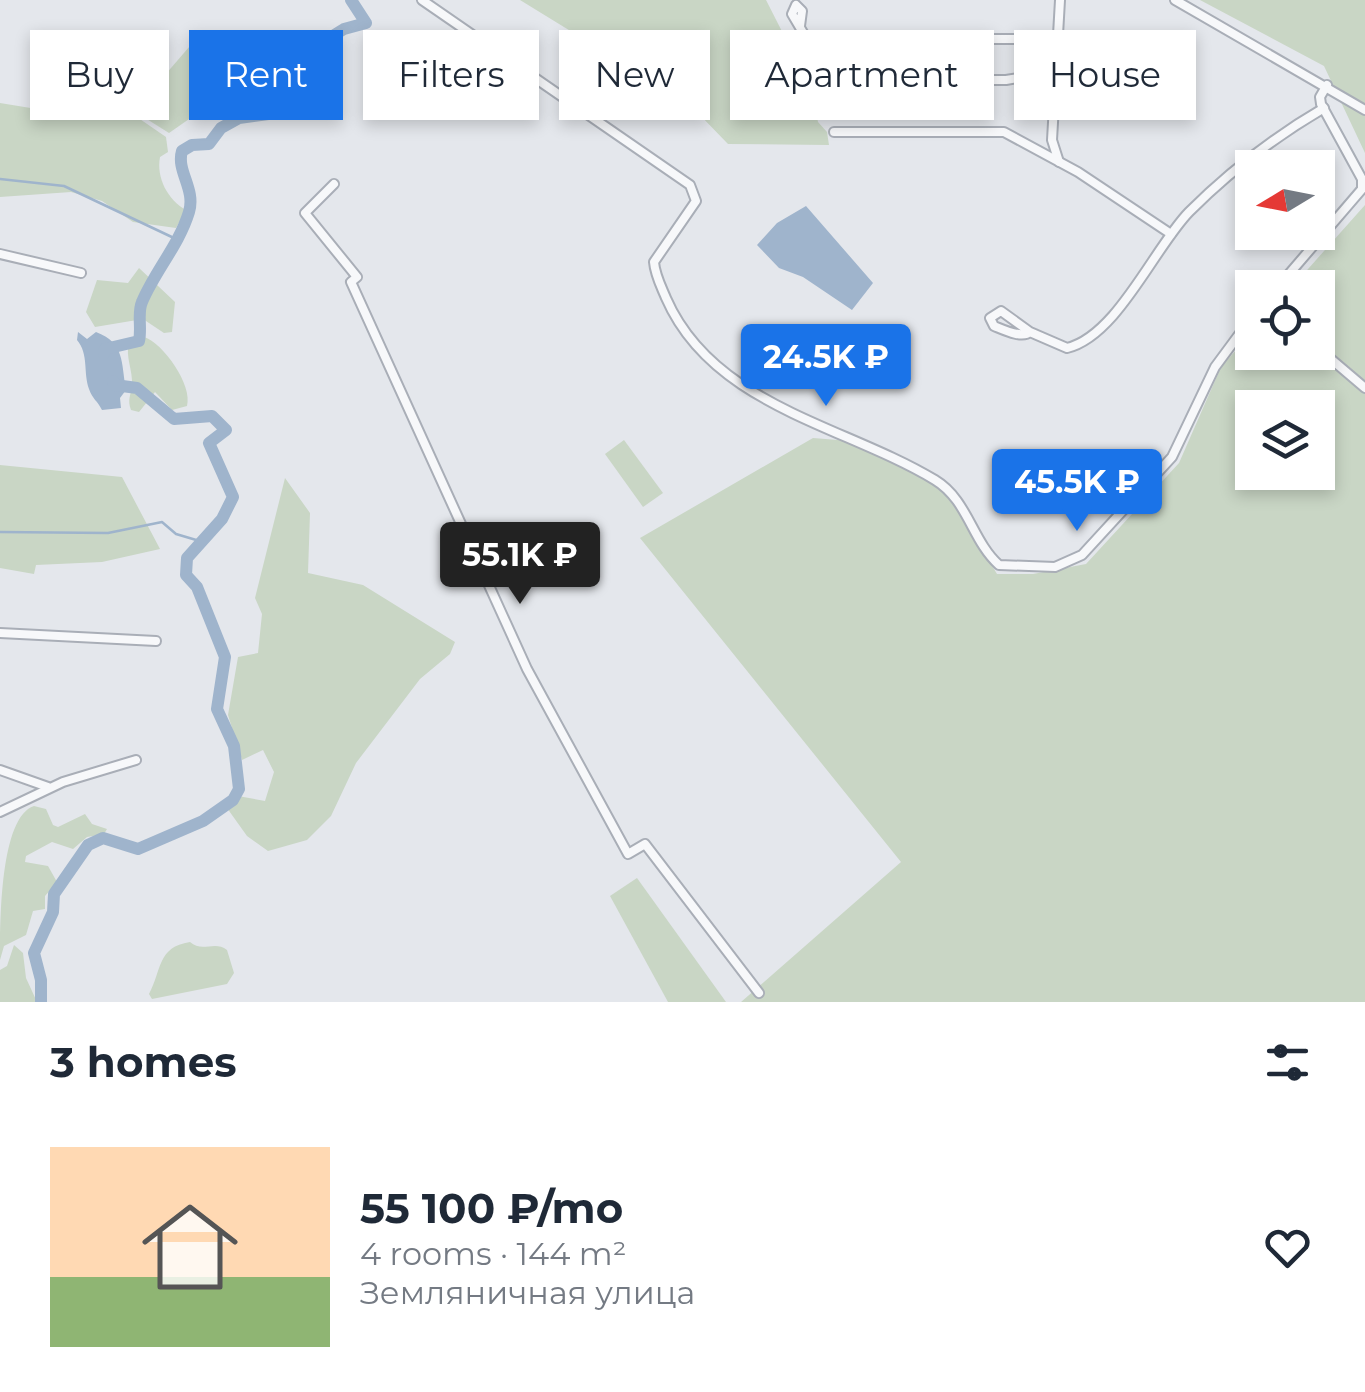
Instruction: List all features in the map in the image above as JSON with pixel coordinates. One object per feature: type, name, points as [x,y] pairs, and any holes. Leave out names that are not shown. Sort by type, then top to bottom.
[{"type":"street","points":[[422,0],[690,185],[696,202],[654,262],[678,326],[716,362],[780,409],[935,480],[963,507],[999,566],[1056,567],[1082,556],[1172,457],[1214,367],[1235,339]]},
{"type":"street","points":[[1058,30],[1060,0]]},
{"type":"street","points":[[1175,0],[1365,110]]},
{"type":"street","points":[[800,26],[805,36],[846,40],[1014,38]]},
{"type":"street","points":[[1292,270],[1362,189],[1362,179],[1320,97],[1327,85]]},
{"type":"street","points":[[1030,332],[1022,335],[1002,330],[990,318],[1001,311],[1030,332],[1066,348],[1085,340],[1126,298],[1191,210],[1276,138],[1324,108]]},
{"type":"street","points":[[1054,120],[1053,143],[1059,162]]},
{"type":"street","points":[[834,132],[1004,132],[1059,162],[1171,234]]},
{"type":"street","points":[[1043,153],[1053,143]]},
{"type":"street","points":[[334,184],[305,213],[357,277],[351,282],[527,669],[628,854],[644,844],[759,994]]},
{"type":"street","points":[[0,254],[81,273]]},
{"type":"street","points":[[1335,362],[1365,388]]},
{"type":"street","points":[[0,633],[156,641]]},
{"type":"street","points":[[0,812],[48,787],[136,760]]},
{"type":"street","points":[[0,770],[48,787]]},
{"type":"green space","points":[[520,0],[766,0],[781,30],[730,30],[730,120],[818,120],[827,132],[829,145],[728,144],[705,120],[710,120],[710,30],[569,30]]},
{"type":"green space","points":[[1200,0],[1365,0],[1365,153],[1324,66]]},
{"type":"green space","points":[[189,47],[189,119],[169,133],[148,120],[169,120],[169,70]]},
{"type":"green space","points":[[0,103],[30,108],[30,120],[141,120],[166,137],[168,152],[160,157],[159,165],[162,180],[174,200],[186,210],[176,228],[133,222],[102,201],[71,192],[0,197]]},
{"type":"green space","points":[[1365,205],[1365,1002],[741,1002],[901,862],[640,538],[813,438],[850,441],[947,490],[997,574],[1033,574],[1086,564],[1179,463],[1221,367],[1235,351],[1235,370],[1335,370],[1335,270],[1307,270],[1325,250],[1335,250],[1335,239]]},
{"type":"green space","points":[[139,268],[175,302],[172,332],[164,333],[143,319],[95,327],[86,312],[97,280],[128,283]]},
{"type":"green space","points":[[144,337],[160,347],[175,366],[188,397],[187,406],[172,410],[155,392],[139,412],[131,410],[129,342]]},
{"type":"green space","points":[[624,440],[663,493],[643,507],[605,454]]},
{"type":"green space","points":[[0,465],[122,477],[160,549],[102,562],[36,565],[34,574],[0,568]]},
{"type":"green space","points":[[285,478],[310,513],[308,573],[363,585],[455,642],[450,654],[420,679],[356,763],[331,816],[307,840],[268,851],[247,836],[227,808],[238,796],[265,801],[274,772],[263,750],[242,760],[228,715],[238,657],[258,653],[262,614],[255,598]]},
{"type":"green space","points":[[34,806],[46,809],[53,825],[58,827],[85,814],[92,824],[107,829],[104,834],[87,837],[73,849],[52,842],[26,856],[25,862],[48,866],[57,882],[45,896],[45,909],[33,911],[26,935],[4,946],[0,960],[8,849],[23,814]]},
{"type":"green space","points":[[637,878],[726,1002],[668,1002],[610,896]]},
{"type":"green space","points":[[190,942],[227,950],[234,973],[227,984],[152,999],[149,994],[166,954]]},
{"type":"green space","points":[[14,945],[23,953],[26,978],[37,1002],[0,1002],[0,970],[7,966]]},
{"type":"water","points":[[806,206],[873,283],[852,310],[803,277],[779,268],[757,245],[777,223]]},
{"type":"water","points":[[78,332],[87,339],[96,332],[117,348],[126,390],[120,398],[121,408],[102,410],[92,396]]},
{"type":"waterway","points":[[104,353],[105,349],[139,341],[142,302],[185,224],[190,204],[182,151],[192,145],[209,144],[221,128],[239,118],[291,111],[323,42],[344,29],[366,23],[351,0]]},
{"type":"waterway","points":[[0,179],[64,186],[176,239]]},
{"type":"waterway","points":[[41,1002],[41,980],[34,953],[53,912],[54,894],[88,845],[103,838],[138,849],[203,821],[233,800],[239,789],[234,746],[217,709],[225,657],[197,587],[186,575],[187,558],[222,519],[233,497],[209,443],[226,430],[212,416],[174,419],[137,388],[115,385],[113,381]]},
{"type":"waterway","points":[[0,532],[108,533],[162,522],[176,534],[203,542]]}]
